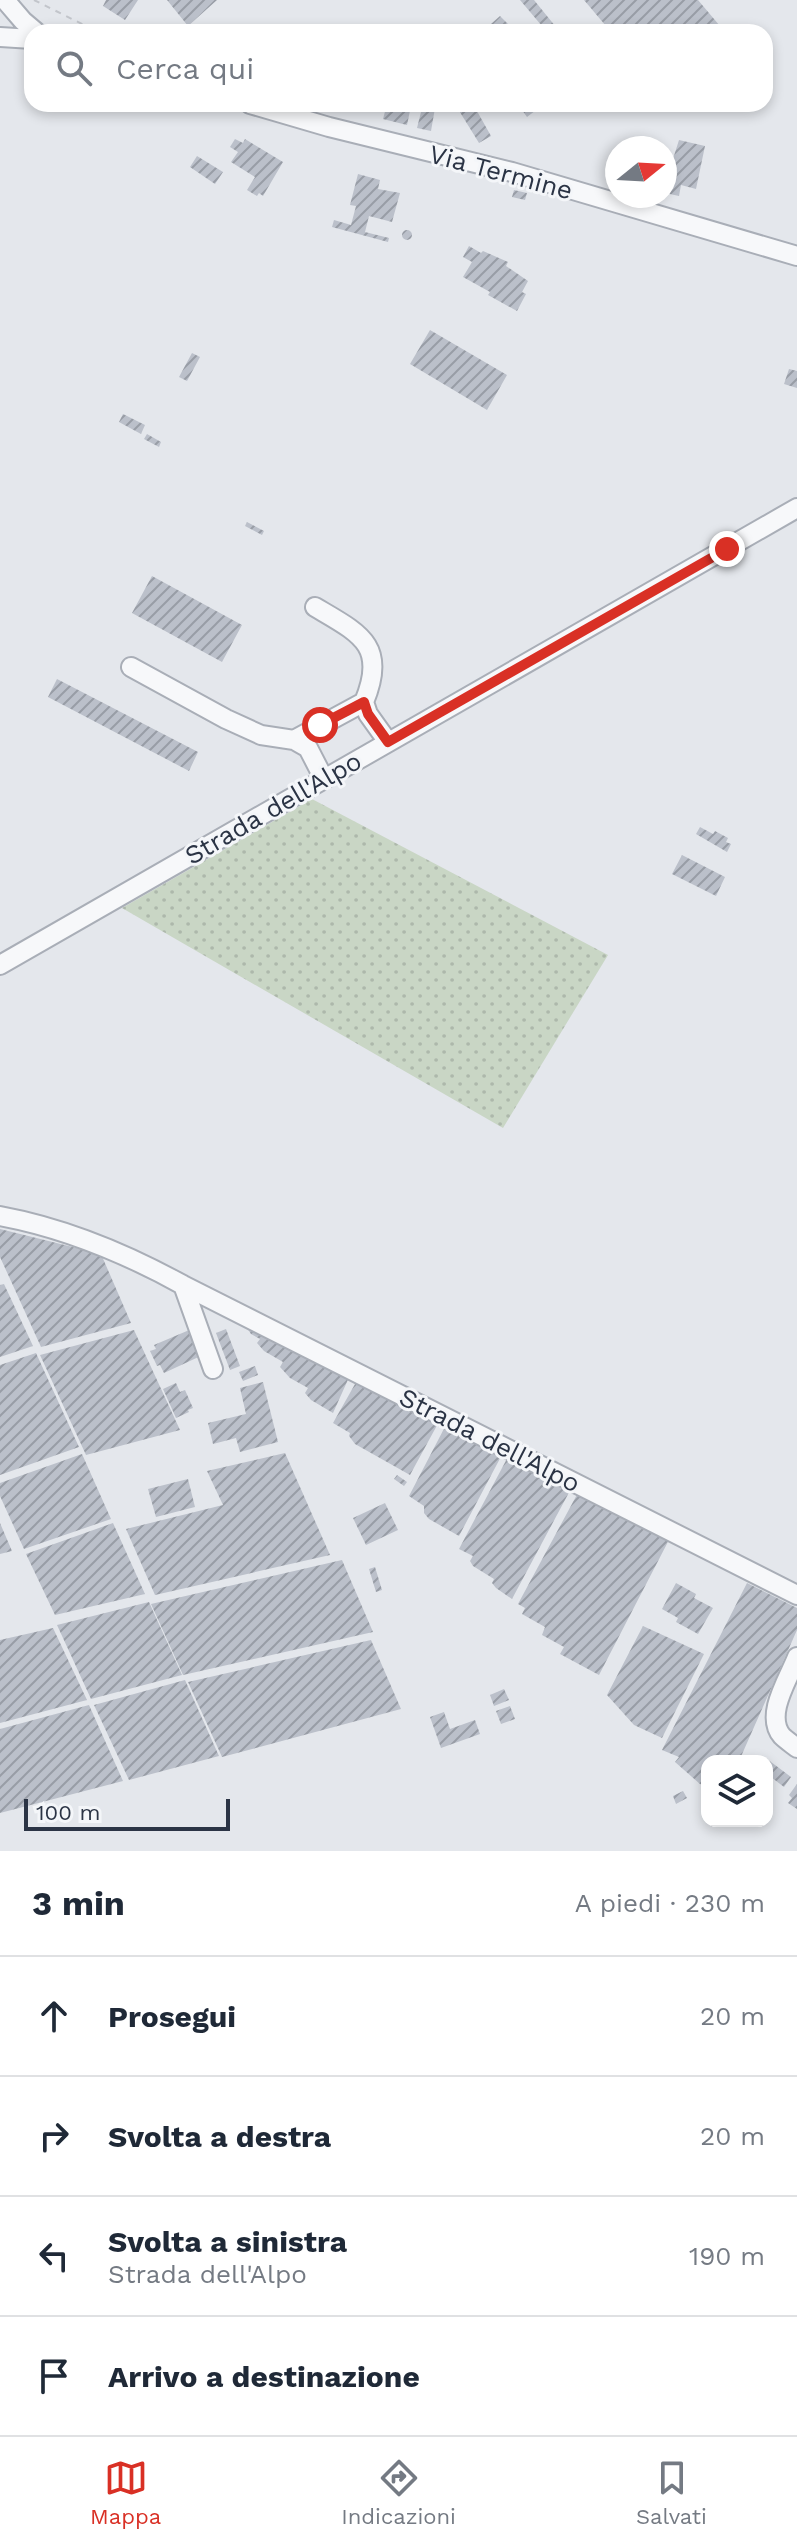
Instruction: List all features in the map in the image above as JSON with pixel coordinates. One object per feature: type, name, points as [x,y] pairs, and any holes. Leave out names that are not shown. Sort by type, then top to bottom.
[{"type":"street","points":[[0,27],[6,22],[3,0]]},
{"type":"street","points":[[3,0],[27,24]]},
{"type":"street","points":[[0,37],[24,38]]},
{"type":"street","name":"Via Termine","points":[[277,112],[512,172],[797,256]]},
{"type":"street","name":"Strada dell'Alpo","points":[[0,965],[797,508]]},
{"type":"street","points":[[315,607],[354,630],[368,644],[374,675],[364,702],[368,714],[388,742]]},
{"type":"street","points":[[131,667],[226,719],[261,735],[294,740],[308,748],[324,779]]},
{"type":"street","points":[[294,740],[364,702]]},
{"type":"street","name":"Strada dell'Alpo","points":[[0,1216],[98,1243],[137,1260],[797,1595]]},
{"type":"street","points":[[183,1285],[213,1369]]},
{"type":"street","points":[[797,1657],[777,1707],[775,1721],[780,1734],[797,1748]]},
{"type":"path","points":[[34,0],[82,24]]},
{"type":"green space","points":[[312,799],[608,955],[503,1128],[122,908]]},
{"type":"building","points":[[106,0],[138,0],[125,20],[103,6]]},
{"type":"building","points":[[167,0],[217,0],[190,24],[186,24]]},
{"type":"building","points":[[520,0],[534,0],[554,24],[540,24]]},
{"type":"building","points":[[584,0],[698,0],[718,24],[604,24]]},
{"type":"building","points":[[500,16],[508,24],[491,24]]},
{"type":"building","points":[[385,112],[410,112],[407,125],[383,119]]},
{"type":"building","points":[[421,112],[434,112],[431,131],[417,128]]},
{"type":"building","points":[[460,112],[478,112],[491,136],[479,143]]},
{"type":"building","points":[[235,139],[243,143],[245,139],[283,162],[263,196],[247,190],[255,177],[231,162],[238,152],[230,147]]},
{"type":"building","points":[[679,140],[705,146],[696,189],[681,185],[679,196],[677,196]]},
{"type":"building","points":[[197,156],[223,172],[215,184],[190,167]]},
{"type":"building","points":[[358,174],[380,180],[378,189],[400,193],[392,222],[369,216],[365,232],[389,238],[388,242],[332,227],[334,220],[351,225],[356,206],[350,205]]},
{"type":"building","points":[[514,190],[527,193],[525,200],[512,197]]},
{"type":"building","points":[[407,230],[412,235],[407,240],[402,235]]},
{"type":"building","points":[[469,246],[508,262],[506,266],[528,281],[522,292],[526,294],[517,311],[463,277],[472,262],[463,257]]},
{"type":"building","points":[[430,330],[507,375],[487,410],[410,364]]},
{"type":"building","points":[[192,353],[200,357],[187,381],[179,377]]},
{"type":"building","points":[[789,369],[797,371],[797,388],[784,384]]},
{"type":"building","points":[[123,414],[145,425],[141,434],[119,422]]},
{"type":"building","points":[[147,434],[161,442],[159,447],[144,439]]},
{"type":"building","points":[[247,522],[264,531],[262,535],[245,526]]},
{"type":"building","points":[[152,576],[242,625],[222,662],[132,613]]},
{"type":"building","points":[[57,679],[198,752],[189,771],[48,697]]},
{"type":"building","points":[[700,827],[728,838],[726,842],[731,844],[727,852],[696,834]]},
{"type":"building","points":[[682,855],[725,877],[716,896],[672,874]]},
{"type":"building","points":[[0,1229],[101,1254],[131,1323],[41,1347],[0,1257]]},
{"type":"building","points":[[4,1284],[33,1346],[0,1357],[0,1285]]},
{"type":"building","points":[[245,1325],[351,1373],[333,1413],[311,1400],[305,1393],[308,1388],[290,1378],[280,1367],[283,1362],[264,1351],[257,1343],[260,1339],[251,1334]]},
{"type":"building","points":[[194,1328],[205,1354],[164,1373],[150,1351],[156,1349],[154,1345]]},
{"type":"building","points":[[226,1329],[240,1366],[230,1370],[216,1333]]},
{"type":"building","points":[[134,1330],[180,1430],[86,1455],[40,1355]]},
{"type":"building","points":[[36,1353],[79,1447],[0,1475],[0,1365]]},
{"type":"building","points":[[255,1366],[258,1375],[243,1381],[239,1372]]},
{"type":"building","points":[[359,1377],[441,1418],[410,1475],[355,1444],[350,1433],[333,1423]]},
{"type":"building","points":[[263,1382],[278,1442],[240,1452],[236,1438],[213,1444],[208,1423],[246,1414],[240,1388]]},
{"type":"building","points":[[176,1383],[180,1392],[185,1390],[193,1408],[176,1418],[163,1389]]},
{"type":"building","points":[[448,1421],[505,1449],[459,1536],[429,1519],[424,1513],[424,1506],[409,1496]]},
{"type":"building","points":[[285,1453],[330,1555],[155,1595],[126,1529],[223,1505],[207,1471]]},
{"type":"building","points":[[510,1453],[573,1485],[512,1599],[496,1588],[492,1583],[494,1579],[473,1566],[470,1561],[473,1556],[459,1549]]},
{"type":"building","points":[[82,1454],[111,1519],[24,1549],[0,1496],[0,1483]]},
{"type":"building","points":[[397,1475],[407,1482],[404,1486],[394,1479]]},
{"type":"building","points":[[188,1479],[195,1507],[156,1517],[148,1489]]},
{"type":"building","points":[[580,1489],[671,1536],[599,1675],[560,1654],[564,1647],[542,1635],[545,1627],[522,1614],[525,1608],[518,1604]]},
{"type":"building","points":[[385,1503],[398,1530],[366,1545],[353,1518]]},
{"type":"building","points":[[0,1523],[12,1551],[0,1554]]},
{"type":"building","points":[[113,1523],[145,1594],[55,1615],[26,1554]]},
{"type":"building","points":[[342,1560],[373,1632],[183,1675],[151,1604]]},
{"type":"building","points":[[375,1567],[382,1590],[376,1592],[369,1569]]},
{"type":"building","points":[[676,1583],[713,1608],[698,1634],[676,1622],[678,1618],[662,1609]]},
{"type":"building","points":[[747,1583],[797,1608],[797,1630],[742,1755],[701,1755],[701,1784],[675,1762],[679,1757],[662,1750]]},
{"type":"building","points":[[149,1602],[182,1675],[91,1699],[57,1625]]},
{"type":"building","points":[[643,1626],[704,1654],[662,1738],[634,1725],[607,1695]]},
{"type":"building","points":[[53,1628],[87,1700],[0,1723],[0,1640]]},
{"type":"building","points":[[371,1640],[401,1709],[222,1757],[188,1682]]},
{"type":"building","points":[[185,1680],[219,1756],[129,1780],[94,1705]]},
{"type":"building","points":[[504,1689],[509,1700],[494,1706],[490,1695]]},
{"type":"building","points":[[89,1705],[123,1781],[0,1813],[0,1729]]},
{"type":"building","points":[[510,1706],[515,1719],[501,1724],[496,1711]]},
{"type":"building","points":[[444,1712],[450,1729],[475,1720],[480,1734],[441,1748],[430,1717]]},
{"type":"building","points":[[773,1764],[791,1777],[784,1787],[773,1779]]},
{"type":"building","points":[[797,1784],[797,1809],[788,1803],[792,1798],[789,1795]]},
{"type":"building","points":[[683,1791],[687,1798],[676,1804],[673,1796]]},
{"type":"route","points":[[320,725],[364,702],[368,714],[388,742],[727,549]]}]
